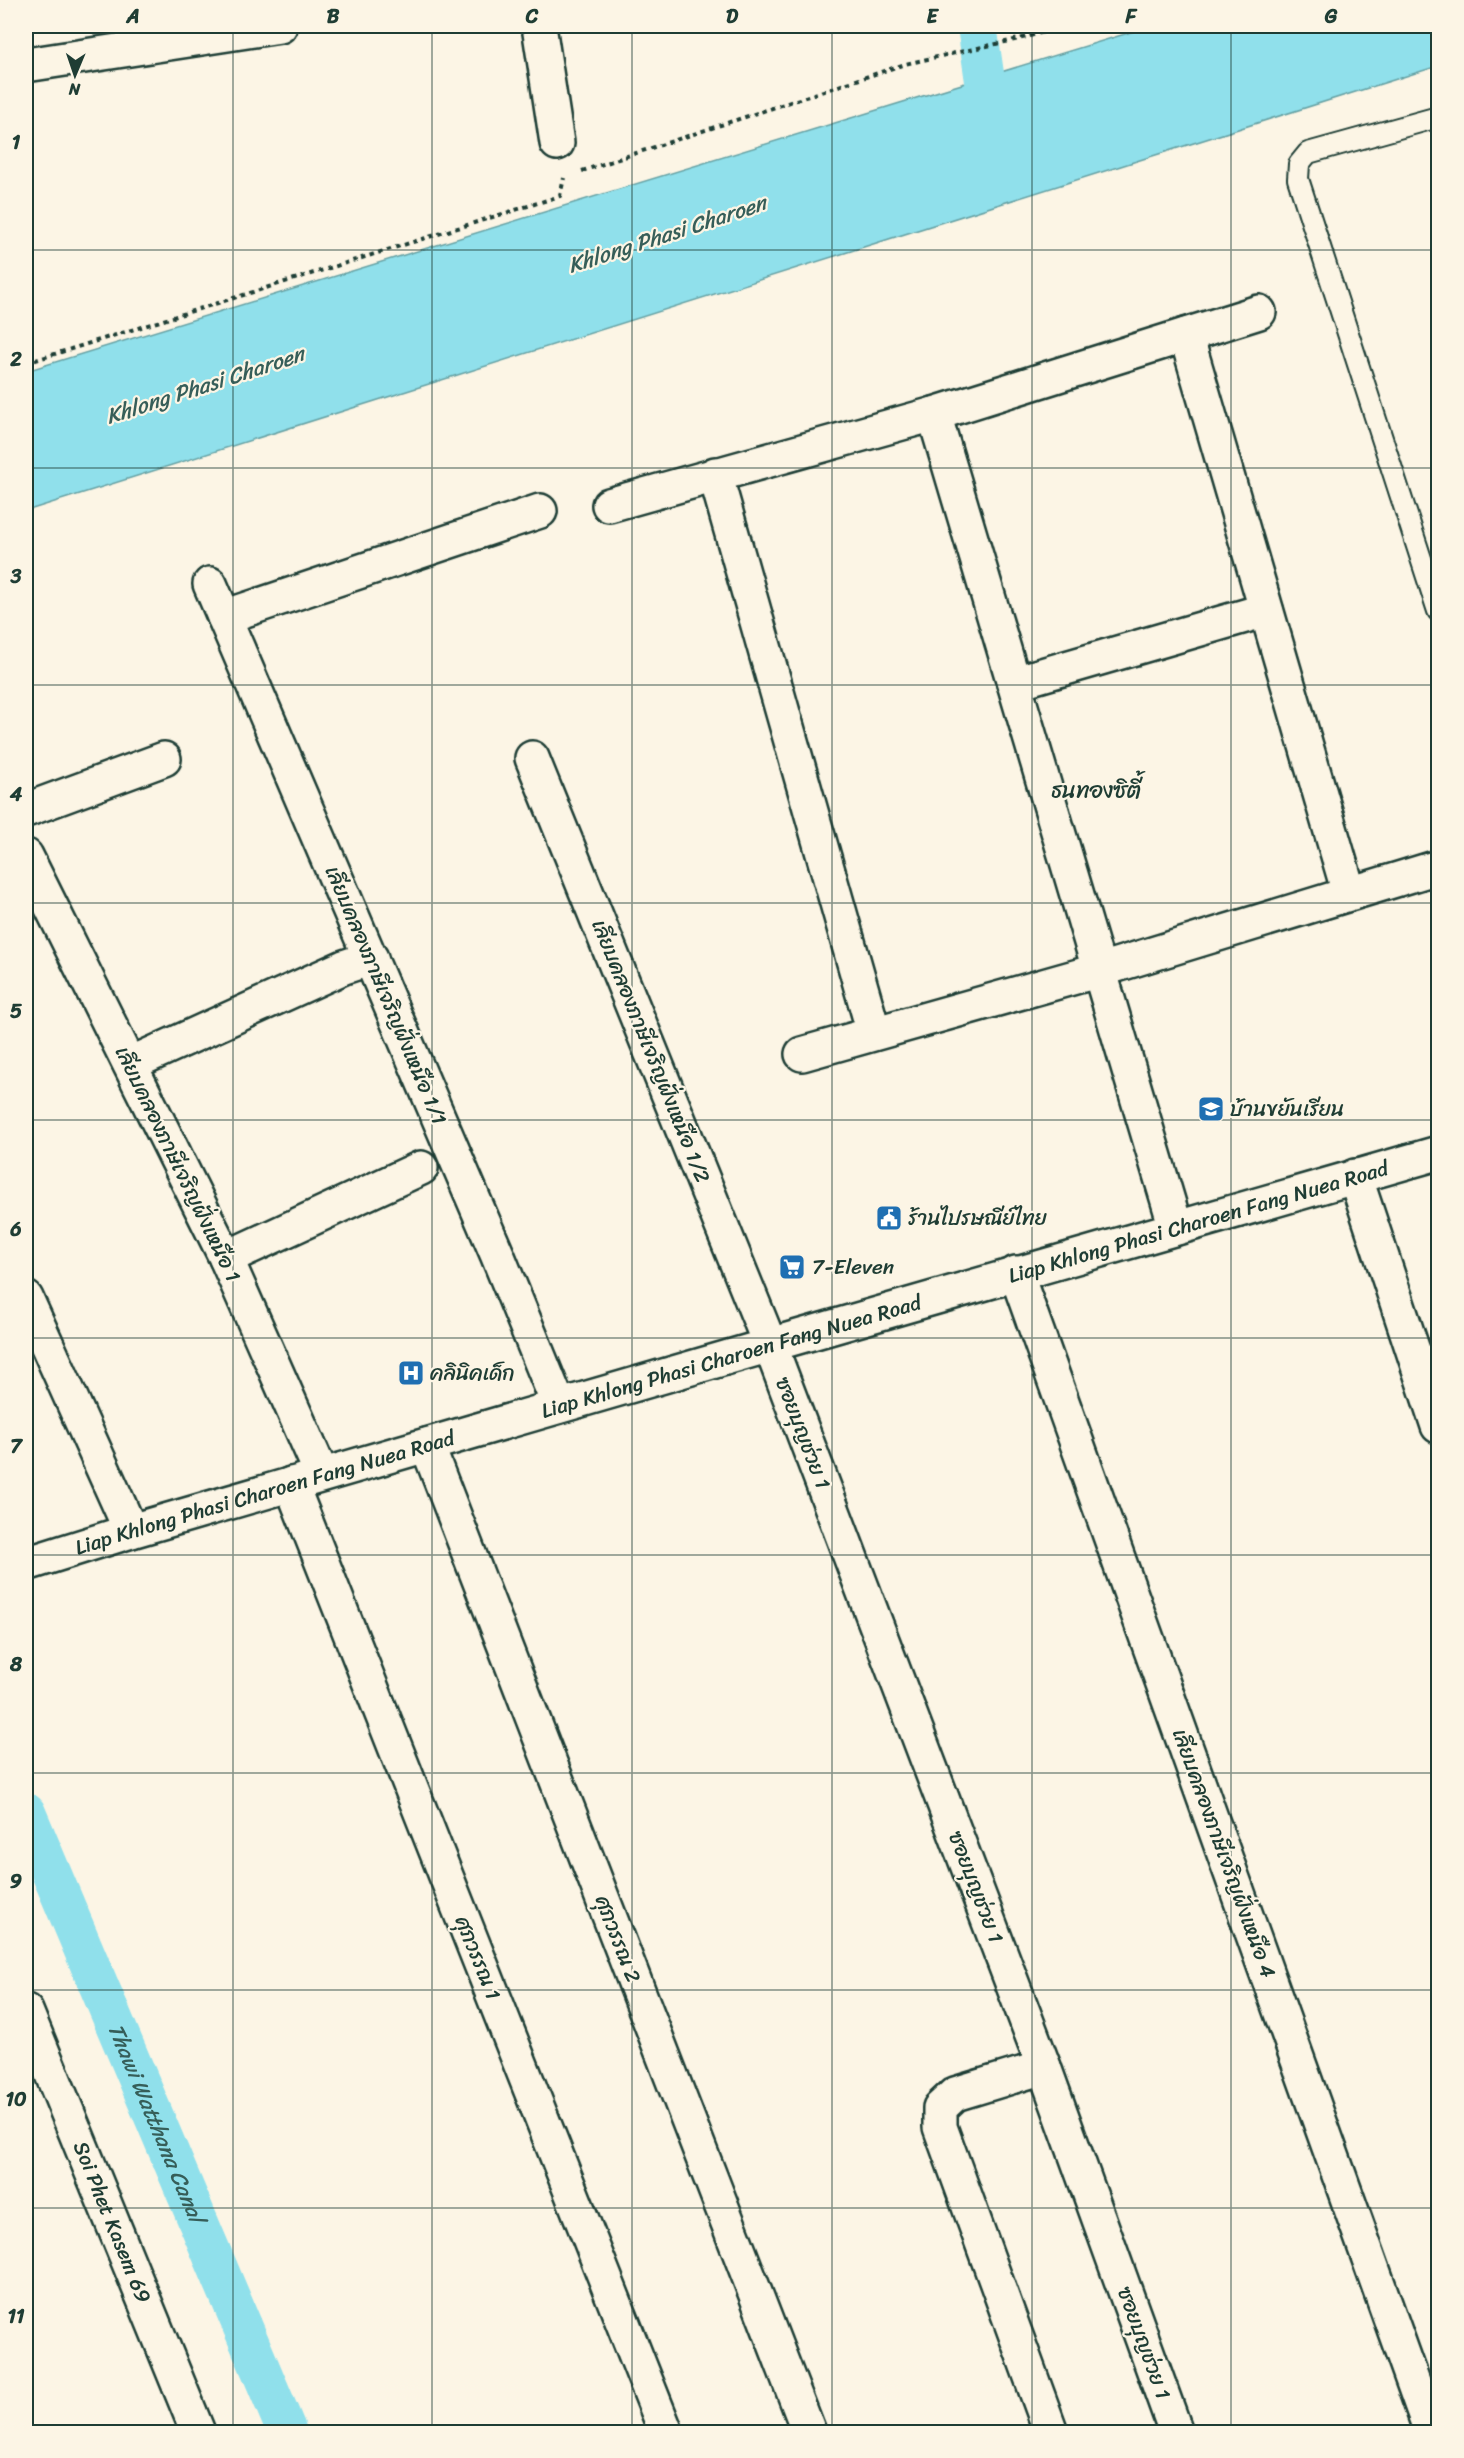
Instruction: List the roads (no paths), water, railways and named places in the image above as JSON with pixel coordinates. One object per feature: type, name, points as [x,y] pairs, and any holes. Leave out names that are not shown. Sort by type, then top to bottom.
[{"type":"street","points":[[26,65],[280,26]]},
{"type":"street","points":[[539,26],[557,143]]},
{"type":"street","points":[[609,505],[934,414],[1259,312]]},
{"type":"street","points":[[1186,335],[1349,893]]},
{"type":"street","points":[[934,414],[1176,1228]]},
{"type":"street","points":[[715,474],[874,1033]]},
{"type":"street","points":[[224,616],[540,511]]},
{"type":"street","name":"เลียบคลองภาษีเจริญฝั่งเหนือ 1/1","points":[[210,584],[559,1406]]},
{"type":"street","points":[[1014,683],[1266,610]]},
{"type":"street","name":"เลียบคลองภาษีเจริญฝั่งเหนือ 1/2","points":[[532,758],[770,1345]]},
{"type":"street","points":[[26,810],[165,759]]},
{"type":"street","name":"เลียบคลองภาษีเจริญฝั่งเหนือ 1","points":[[26,856],[226,1258],[322,1475]]},
{"type":"street","points":[[802,1054],[1100,970],[1438,867]]},
{"type":"street","points":[[130,1064],[344,967],[370,958]]},
{"type":"street","name":"Liap Khlong Phasi Charoen Fang Nuea Road","points":[[26,1564],[131,1530],[1438,1153]]},
{"type":"street","points":[[226,1258],[421,1168]]},
{"type":"street","points":[[1355,1176],[1438,1426]]},
{"type":"street","name":"เลียบคลองภาษีเจริญฝั่งเหนือ 4","points":[[1016,1273],[1431,2433]]},
{"type":"street","points":[[26,1298],[131,1530]]},
{"type":"street","name":"ซอยบุญช่วย 1","points":[[770,1345],[1044,2067],[1176,2433]]},
{"type":"street","name":"ศุภวรรณ 2","points":[[427,1444],[809,2433]]},
{"type":"street","name":"ศุภวรรณ 1","points":[[291,1484],[666,2433]]},
{"type":"street","name":"Soi Phet Kasem 69","points":[[26,2011],[198,2433]]},
{"type":"street","points":[[1044,2067],[955,2094],[940,2108],[940,2127],[1051,2433]]},
{"type":"lane","points":[[1438,117],[1308,153],[1299,164],[1298,179],[1438,611]]},
{"type":"water","name":"Khlong Phasi Charoen","points":[[1151,26],[1438,26],[1438,66],[26,511],[26,371]]},
{"type":"waterway","points":[[977,26],[992,129]]},
{"type":"waterway","name":"Thawi Watthana Canal","points":[[26,1813],[287,2432]]},
{"type":"place","name":"บ้านขยันเรียน","points":[[1211,1109]]},
{"type":"place","name":"ร้านไปรษณีย์ไทย","points":[[889,1218]]},
{"type":"place","name":"7-Eleven","points":[[792,1267]]},
{"type":"place","name":"คลินิคเด็ก","points":[[411,1373]]},
{"type":"district","name":"ธนทองซิตี้","points":[[1096,790]]}]
